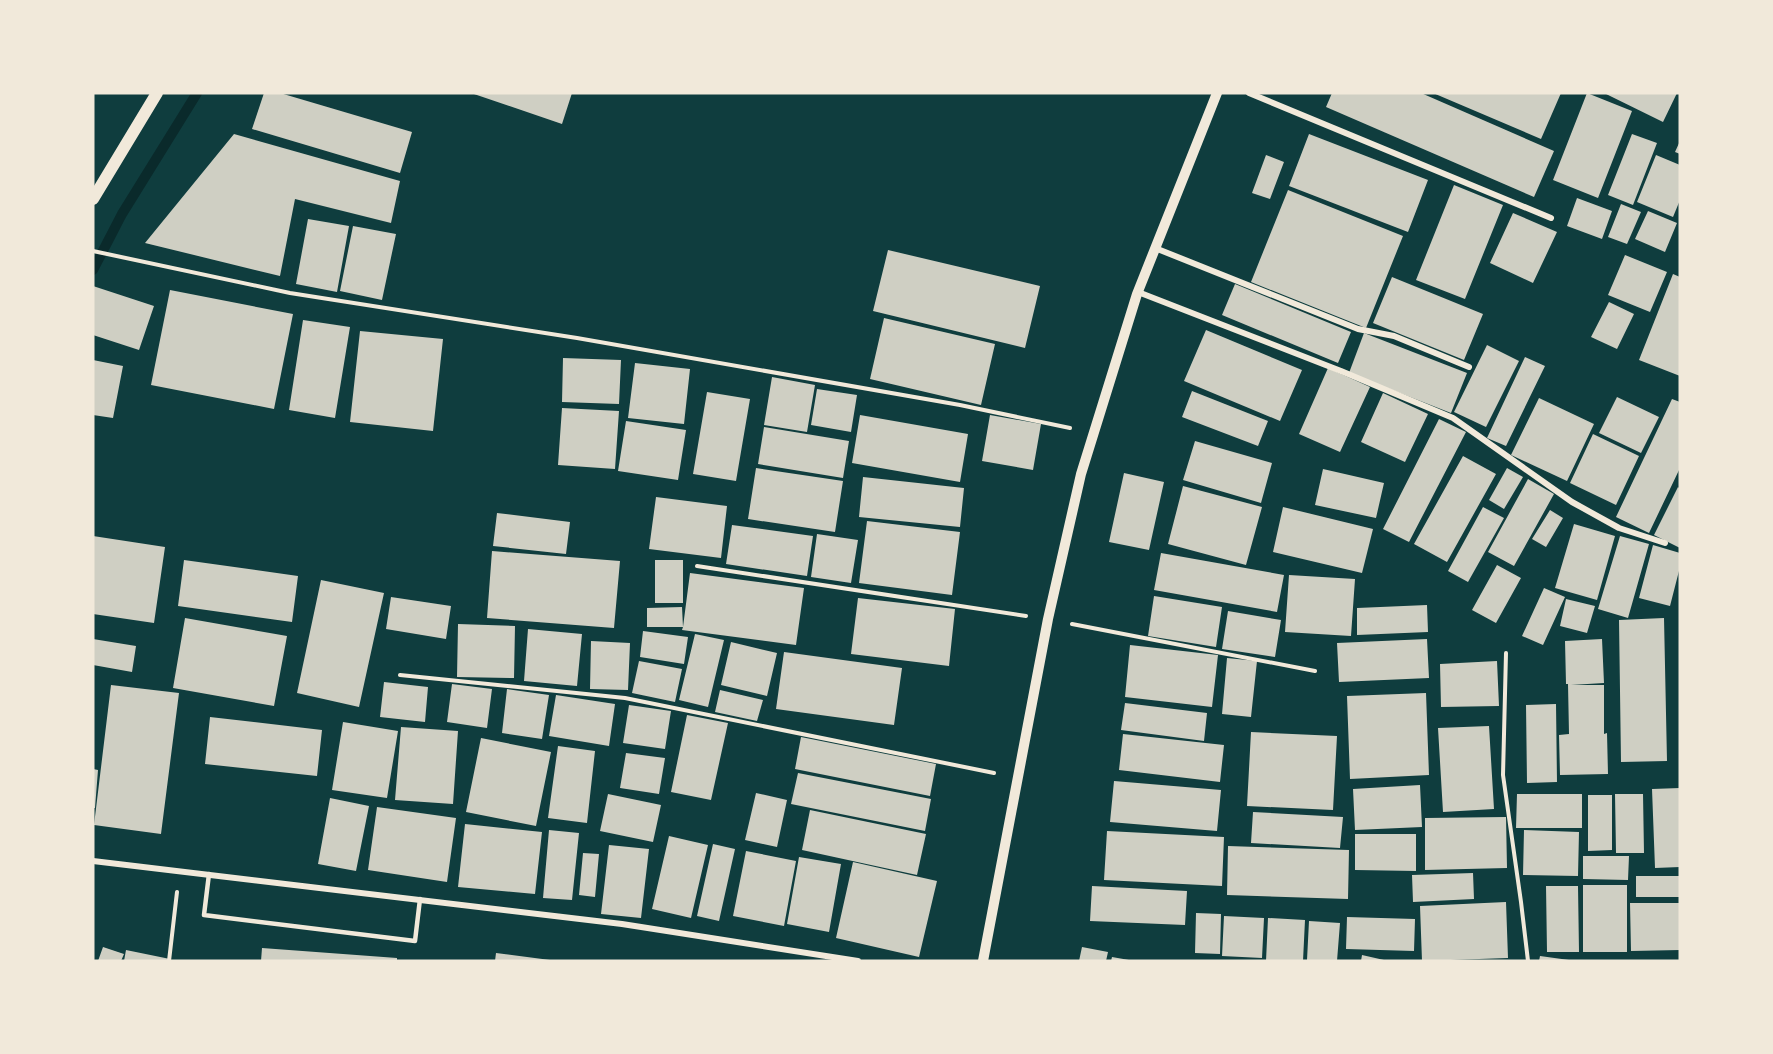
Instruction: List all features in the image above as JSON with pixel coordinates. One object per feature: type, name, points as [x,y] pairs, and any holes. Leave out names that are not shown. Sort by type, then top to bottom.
[{"type":"main road","points":[[93,199],[157,93]]},
{"type":"street","points":[[983,961],[1048,619],[1081,474],[1138,292],[1217,93]]},
{"type":"street","points":[[1249,93],[1551,218]]},
{"type":"street","points":[[1155,248],[1358,329],[1394,336],[1469,367]]},
{"type":"street","points":[[1138,292],[1341,370],[1453,418],[1572,502],[1619,528],[1665,543]]},
{"type":"street","points":[[93,861],[622,924],[858,961]]},
{"type":"lane","points":[[209,874],[204,915],[415,941],[420,899]]},
{"type":"path","points":[[93,251],[290,293],[577,338],[948,402],[1094,433]]},
{"type":"path","points":[[697,566],[1048,619],[1315,671]]},
{"type":"path","points":[[1506,653],[1503,775],[1528,961]]},
{"type":"path","points":[[400,675],[625,698],[1017,778]]},
{"type":"path","points":[[169,961],[180,871]]},
{"type":"building","points":[[264,93],[280,93],[412,132],[400,173],[252,129]]},
{"type":"building","points":[[471,93],[572,93],[562,124]]},
{"type":"building","points":[[1332,93],[1421,93],[1554,151],[1534,197],[1326,107]]},
{"type":"building","points":[[1433,93],[1561,93],[1541,139]]},
{"type":"building","points":[[1587,93],[1632,111],[1598,198],[1553,180]]},
{"type":"building","points":[[1604,93],[1677,93],[1663,122]]},
{"type":"building","points":[[234,134],[400,181],[391,223],[295,199],[280,276],[145,243]]},
{"type":"building","points":[[1309,134],[1428,180],[1408,232],[1289,186]]},
{"type":"building","points":[[1632,134],[1657,143],[1633,205],[1608,195]]},
{"type":"building","points":[[1680,141],[1680,154],[1675,152]]},
{"type":"building","points":[[1266,155],[1284,162],[1270,199],[1252,193]]},
{"type":"building","points":[[1656,155],[1680,165],[1680,200],[1673,217],[1637,202]]},
{"type":"building","points":[[1454,185],[1503,205],[1465,299],[1416,280]]},
{"type":"building","points":[[1288,190],[1403,236],[1366,328],[1251,282]]},
{"type":"building","points":[[1577,198],[1612,211],[1602,239],[1567,226]]},
{"type":"building","points":[[1621,204],[1641,212],[1627,244],[1608,237]]},
{"type":"building","points":[[1648,211],[1677,223],[1665,252],[1635,239]]},
{"type":"building","points":[[1513,213],[1557,232],[1533,283],[1490,263]]},
{"type":"building","points":[[308,219],[349,226],[337,292],[296,284]]},
{"type":"building","points":[[353,226],[396,234],[382,300],[340,291]]},
{"type":"building","points":[[888,250],[1040,286],[1025,348],[873,311]]},
{"type":"building","points":[[1625,255],[1667,272],[1650,312],[1608,295]]},
{"type":"building","points":[[1673,274],[1680,277],[1680,376],[1639,360]]},
{"type":"building","points":[[1392,277],[1483,314],[1464,360],[1373,323]]},
{"type":"building","points":[[1235,284],[1351,332],[1338,363],[1222,315]]},
{"type":"building","points":[[93,286],[154,306],[139,350],[93,335]]},
{"type":"building","points":[[170,290],[293,314],[274,409],[151,385]]},
{"type":"building","points":[[1609,302],[1634,314],[1617,349],[1591,337]]},
{"type":"building","points":[[884,318],[995,344],[981,405],[870,379]]},
{"type":"building","points":[[303,320],[350,327],[335,418],[289,410]]},
{"type":"building","points":[[1206,330],[1302,370],[1280,421],[1184,381]]},
{"type":"building","points":[[360,331],[443,339],[433,431],[350,422]]},
{"type":"building","points":[[1364,333],[1467,373],[1451,413],[1349,373]]},
{"type":"building","points":[[1487,345],[1519,361],[1486,427],[1454,412]]},
{"type":"building","points":[[1525,357],[1545,366],[1506,446],[1487,438]]},
{"type":"building","points":[[563,358],[621,360],[619,404],[562,402]]},
{"type":"building","points":[[93,360],[123,366],[113,418],[93,415]]},
{"type":"building","points":[[635,363],[690,369],[684,424],[628,418]]},
{"type":"building","points":[[1328,368],[1370,387],[1340,452],[1299,434]]},
{"type":"building","points":[[772,377],[815,385],[807,432],[764,425]]},
{"type":"building","points":[[817,389],[857,395],[851,432],[811,425]]},
{"type":"building","points":[[1192,391],[1268,421],[1258,446],[1182,417]]},
{"type":"building","points":[[707,392],[750,399],[736,481],[693,474]]},
{"type":"building","points":[[1383,393],[1428,414],[1405,462],[1361,442]]},
{"type":"building","points":[[1617,397],[1659,417],[1641,453],[1599,433]]},
{"type":"building","points":[[1539,398],[1594,424],[1567,481],[1511,455]]},
{"type":"building","points":[[1672,399],[1680,402],[1680,468],[1649,533],[1616,517]]},
{"type":"building","points":[[562,408],[619,411],[615,469],[558,465]]},
{"type":"building","points":[[860,415],[968,434],[960,482],[852,463]]},
{"type":"building","points":[[990,415],[1041,424],[1033,470],[982,461]]},
{"type":"building","points":[[1439,419],[1466,432],[1409,542],[1383,529]]},
{"type":"building","points":[[626,421],[686,430],[678,480],[618,471]]},
{"type":"building","points":[[764,427],[849,441],[843,478],[758,464]]},
{"type":"building","points":[[1593,434],[1639,456],[1616,505],[1570,483]]},
{"type":"building","points":[[1195,441],[1272,463],[1261,503],[1183,480]]},
{"type":"building","points":[[1463,456],[1496,474],[1447,562],[1414,544]]},
{"type":"building","points":[[756,468],[843,481],[835,532],[748,519]]},
{"type":"building","points":[[1507,468],[1523,477],[1504,509],[1489,500]]},
{"type":"building","points":[[1323,469],[1384,483],[1376,518],[1315,505]]},
{"type":"building","points":[[1124,473],[1164,482],[1149,550],[1109,542]]},
{"type":"building","points":[[863,477],[964,488],[960,527],[859,517]]},
{"type":"building","points":[[1528,479],[1554,494],[1514,566],[1488,552]]},
{"type":"building","points":[[1183,486],[1262,507],[1246,565],[1168,544]]},
{"type":"building","points":[[1678,487],[1680,489],[1680,548],[1654,535]]},
{"type":"building","points":[[656,497],[727,506],[721,558],[649,549]]},
{"type":"building","points":[[1283,507],[1373,529],[1362,573],[1273,552]]},
{"type":"building","points":[[1483,507],[1504,518],[1468,582],[1448,571]]},
{"type":"building","points":[[1550,510],[1563,518],[1546,547],[1532,539]]},
{"type":"building","points":[[497,513],[570,522],[566,554],[493,546]]},
{"type":"building","points":[[867,521],[960,532],[952,595],[859,583]]},
{"type":"building","points":[[1574,524],[1615,536],[1597,600],[1555,588]]},
{"type":"building","points":[[732,525],[813,536],[807,576],[726,564]]},
{"type":"building","points":[[817,534],[858,540],[851,583],[811,577]]},
{"type":"building","points":[[93,536],[165,547],[154,623],[93,614]]},
{"type":"building","points":[[1620,536],[1649,544],[1628,618],[1598,609]]},
{"type":"building","points":[[1653,545],[1680,553],[1680,567],[1670,606],[1639,598]]},
{"type":"building","points":[[492,551],[620,561],[614,628],[487,618]]},
{"type":"building","points":[[1161,553],[1284,575],[1277,612],[1154,590]]},
{"type":"building","points":[[184,560],[298,576],[292,622],[178,606]]},
{"type":"building","points":[[655,560],[683,560],[683,603],[655,603]]},
{"type":"building","points":[[1497,565],[1521,578],[1496,623],[1472,610]]},
{"type":"building","points":[[690,573],[804,588],[796,645],[682,630]]},
{"type":"building","points":[[1289,575],[1355,579],[1351,636],[1285,632]]},
{"type":"building","points":[[321,580],[384,593],[359,707],[297,693]]},
{"type":"building","points":[[1544,588],[1565,597],[1543,645],[1522,636]]},
{"type":"building","points":[[1154,596],[1222,607],[1216,647],[1148,636]]},
{"type":"building","points":[[391,597],[451,606],[446,639],[386,629]]},
{"type":"building","points":[[858,598],[955,609],[949,666],[851,654]]},
{"type":"building","points":[[1566,599],[1595,606],[1587,633],[1560,626]]},
{"type":"building","points":[[1427,605],[1428,632],[1357,635],[1357,608]]},
{"type":"building","points":[[682,607],[683,627],[647,627],[647,608]]},
{"type":"building","points":[[1228,611],[1281,620],[1275,657],[1222,649]]},
{"type":"building","points":[[185,618],[287,636],[274,706],[173,688]]},
{"type":"building","points":[[1664,618],[1667,761],[1621,762],[1619,620]]},
{"type":"building","points":[[458,624],[515,626],[514,678],[457,677]]},
{"type":"building","points":[[528,629],[582,634],[577,686],[524,681]]},
{"type":"building","points":[[643,631],[688,637],[684,664],[640,657]]},
{"type":"building","points":[[695,634],[724,640],[708,707],[679,700]]},
{"type":"building","points":[[93,639],[136,646],[132,672],[93,665]]},
{"type":"building","points":[[1427,639],[1429,678],[1339,682],[1337,643]]},
{"type":"building","points":[[1602,639],[1604,683],[1571,685],[1604,685],[1604,734],[1607,733],[1608,774],[1560,775],[1559,735],[1569,734],[1565,641]]},
{"type":"building","points":[[591,641],[630,643],[628,690],[590,689]]},
{"type":"building","points":[[731,642],[777,653],[767,696],[721,685]]},
{"type":"building","points":[[1130,645],[1218,655],[1212,707],[1125,697]]},
{"type":"building","points":[[784,652],[902,668],[894,725],[776,709]]},
{"type":"building","points":[[1227,658],[1257,661],[1251,717],[1222,714]]},
{"type":"building","points":[[639,661],[682,669],[675,702],[632,693]]},
{"type":"building","points":[[1497,661],[1499,706],[1441,707],[1440,664]]},
{"type":"building","points":[[384,682],[428,687],[425,722],[380,717]]},
{"type":"building","points":[[452,684],[492,689],[487,728],[447,722]]},
{"type":"building","points":[[111,685],[179,693],[161,834],[94,825]]},
{"type":"building","points":[[507,689],[549,695],[542,739],[502,733]]},
{"type":"building","points":[[720,690],[763,700],[757,721],[715,712]]},
{"type":"building","points":[[1426,693],[1429,775],[1350,779],[1347,696]]},
{"type":"building","points":[[556,695],[615,704],[609,746],[549,736]]},
{"type":"building","points":[[1125,703],[1207,713],[1204,741],[1121,730]]},
{"type":"building","points":[[1556,704],[1557,782],[1527,783],[1526,705]]},
{"type":"building","points":[[629,705],[671,711],[665,749],[623,743]]},
{"type":"building","points":[[687,715],[728,723],[711,800],[671,792]]},
{"type":"building","points":[[210,717],[322,730],[317,776],[205,764]]},
{"type":"building","points":[[343,722],[398,731],[387,798],[332,790]]},
{"type":"building","points":[[1489,726],[1494,809],[1443,812],[1438,728]]},
{"type":"building","points":[[401,727],[458,731],[453,804],[395,800]]},
{"type":"building","points":[[1251,732],[1337,736],[1333,810],[1247,806]]},
{"type":"building","points":[[1123,734],[1224,745],[1220,782],[1119,770]]},
{"type":"building","points":[[801,737],[936,764],[930,796],[795,769]]},
{"type":"building","points":[[481,738],[551,752],[536,826],[466,812]]},
{"type":"building","points":[[558,746],[595,751],[587,823],[548,818]]},
{"type":"building","points":[[626,753],[665,758],[659,794],[620,788]]},
{"type":"building","points":[[93,769],[98,770],[95,808],[93,808]]},
{"type":"building","points":[[798,773],[931,799],[925,831],[791,804]]},
{"type":"building","points":[[1114,781],[1221,790],[1217,831],[1110,822]]},
{"type":"building","points":[[1420,785],[1422,827],[1355,830],[1353,789]]},
{"type":"building","points":[[1680,788],[1680,867],[1655,868],[1652,789]]},
{"type":"building","points":[[756,793],[787,800],[777,847],[745,840]]},
{"type":"building","points":[[608,794],[661,805],[653,842],[600,831]]},
{"type":"building","points":[[1517,794],[1582,794],[1582,828],[1516,828]]},
{"type":"building","points":[[1615,794],[1643,794],[1644,853],[1616,853]]},
{"type":"building","points":[[1588,795],[1612,795],[1612,850],[1588,851]]},
{"type":"building","points":[[330,798],[369,806],[356,871],[318,864]]},
{"type":"building","points":[[377,807],[456,818],[447,882],[368,870]]},
{"type":"building","points":[[810,810],[926,834],[917,875],[802,850]]},
{"type":"building","points":[[1253,812],[1343,817],[1340,848],[1251,843]]},
{"type":"building","points":[[1506,817],[1507,868],[1425,870],[1425,818]]},
{"type":"building","points":[[465,824],[542,832],[535,894],[458,887]]},
{"type":"building","points":[[549,830],[579,833],[572,900],[543,898]]},
{"type":"building","points":[[1524,830],[1579,832],[1578,876],[1523,875]]},
{"type":"building","points":[[1107,831],[1224,837],[1222,886],[1104,880]]},
{"type":"building","points":[[1355,834],[1416,834],[1416,871],[1355,870]]},
{"type":"building","points":[[669,836],[708,845],[691,918],[652,909]]},
{"type":"building","points":[[713,844],[735,849],[719,921],[697,916]]},
{"type":"building","points":[[609,845],[649,849],[641,918],[601,914]]},
{"type":"building","points":[[1228,846],[1349,850],[1348,899],[1227,895]]},
{"type":"building","points":[[746,851],[796,861],[784,926],[733,916]]},
{"type":"building","points":[[583,853],[599,854],[595,897],[579,895]]},
{"type":"building","points":[[1583,856],[1629,856],[1628,880],[1583,879]]},
{"type":"building","points":[[799,857],[841,864],[829,932],[787,924]]},
{"type":"building","points":[[853,862],[937,881],[919,957],[836,938]]},
{"type":"building","points":[[1473,873],[1474,899],[1413,902],[1412,875]]},
{"type":"building","points":[[1636,876],[1680,876],[1680,897],[1636,897]]},
{"type":"building","points":[[1583,885],[1627,885],[1627,952],[1583,952]]},
{"type":"building","points":[[1092,886],[1187,891],[1185,925],[1090,921]]},
{"type":"building","points":[[1546,886],[1578,886],[1579,952],[1547,952]]},
{"type":"building","points":[[1506,902],[1508,958],[1422,961],[1420,906]]},
{"type":"building","points":[[1630,903],[1679,903],[1680,950],[1631,951]]},
{"type":"building","points":[[1196,913],[1221,914],[1220,954],[1195,953]]},
{"type":"building","points":[[1224,916],[1264,918],[1262,958],[1222,956]]},
{"type":"building","points":[[1347,917],[1415,919],[1414,951],[1346,949]]},
{"type":"building","points":[[1268,918],[1305,920],[1303,961],[1266,961]]},
{"type":"building","points":[[1309,921],[1340,923],[1337,961],[1307,960]]},
{"type":"building","points":[[103,947],[124,954],[121,961],[98,961]]},
{"type":"building","points":[[1082,947],[1108,952],[1106,961],[1079,961]]},
{"type":"building","points":[[262,948],[397,958],[397,961],[261,961]]},
{"type":"building","points":[[126,950],[170,959],[169,961],[124,961]]},
{"type":"building","points":[[496,953],[550,960],[550,961],[495,961]]},
{"type":"building","points":[[1362,955],[1384,960],[1384,961],[1361,961]]},
{"type":"building","points":[[1540,956],[1569,960],[1569,961],[1539,961]]},
{"type":"building","points":[[1112,957],[1129,960],[1129,961],[1111,961]]},
{"type":"waterway","points":[[93,270],[122,214],[197,93]]}]
